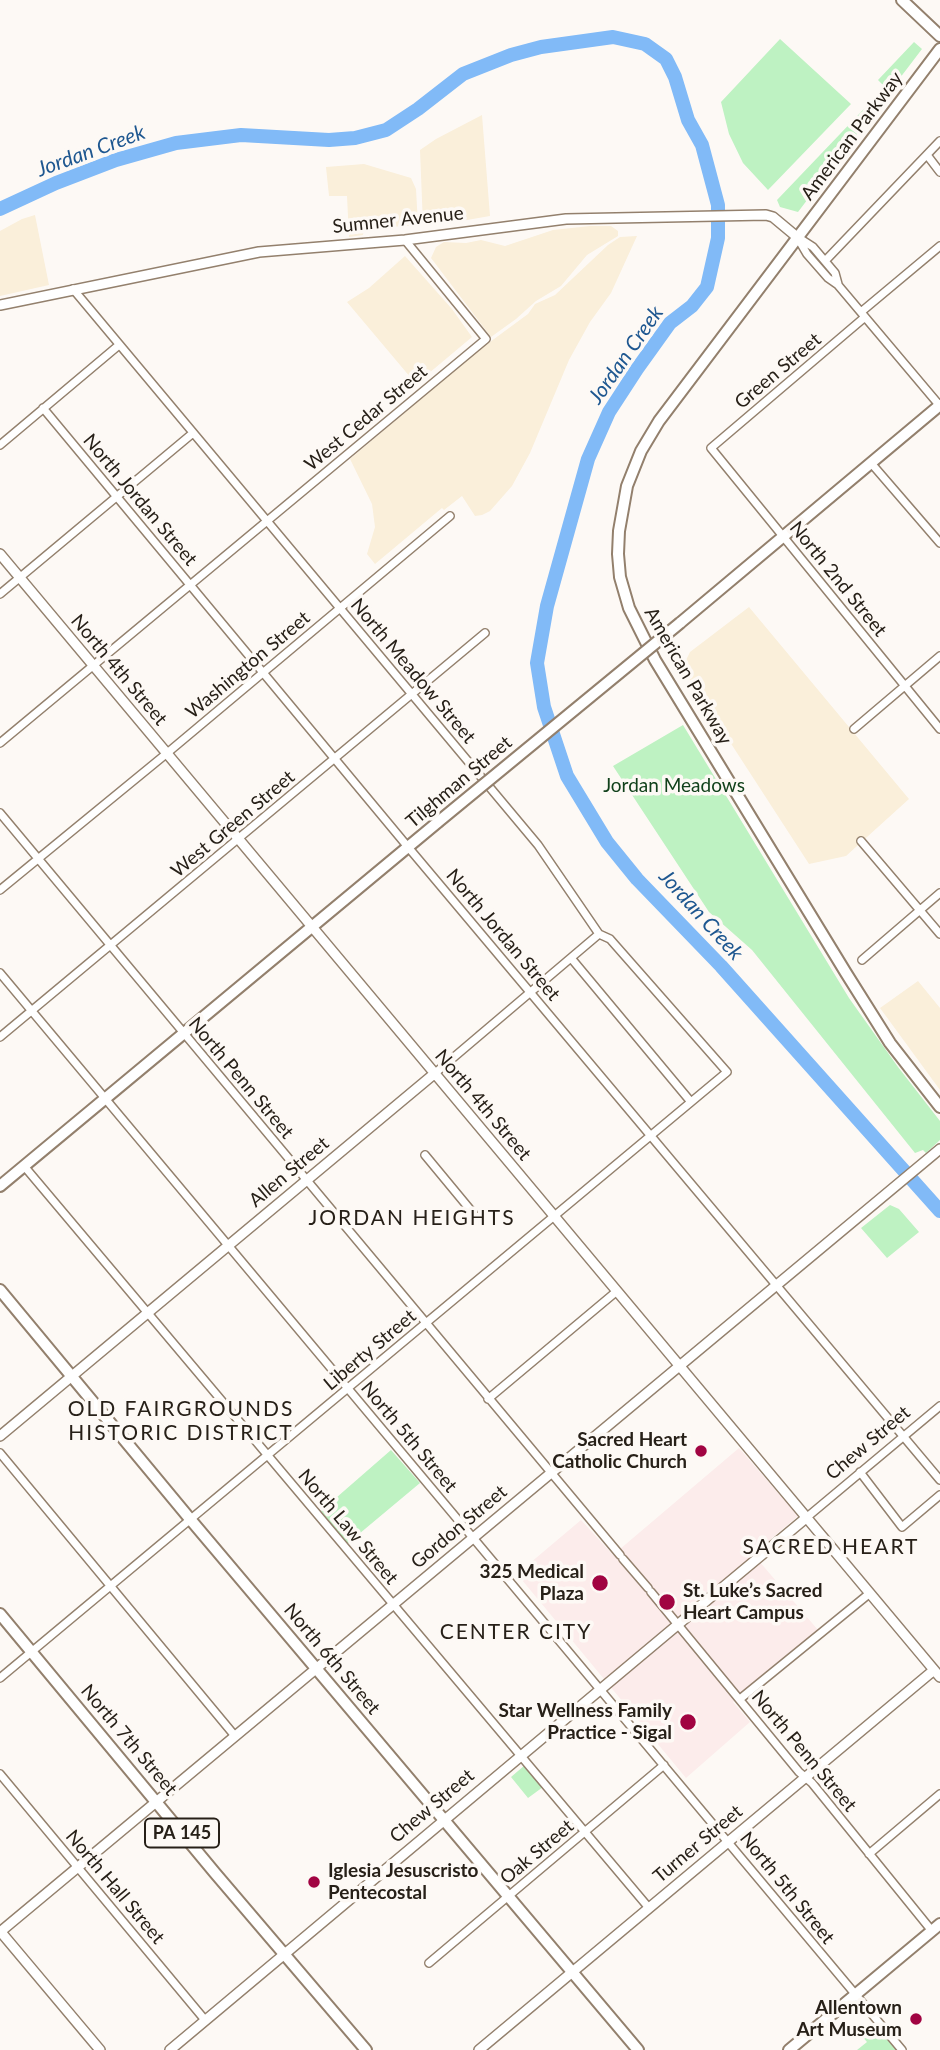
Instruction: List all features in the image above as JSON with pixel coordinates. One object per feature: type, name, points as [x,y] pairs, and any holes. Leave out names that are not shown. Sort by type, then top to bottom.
[{"type":"main road","points":[[902,0],[940,36]]},
{"type":"main road","name":"American Parkway","points":[[940,49],[659,421],[641,451],[627,486],[619,531],[620,577],[629,608],[676,695],[890,1043],[940,1107]]},
{"type":"main road","name":"Tilghman Street","points":[[0,1186],[940,406]]},
{"type":"main road","name":"North 6th Street","points":[[0,1290],[638,2050]]},
{"type":"main road","name":"North 7th Street","points":[[0,1614],[366,2050]]},
{"type":"main road","points":[[789,2050],[936,1928]]},
{"type":"street","points":[[825,261],[940,141]]},
{"type":"street","points":[[927,155],[940,172]]},
{"type":"street","name":"Sumner Avenue","points":[[0,305],[259,252],[405,240],[566,219],[745,215],[773,217],[797,237]]},
{"type":"street","points":[[797,237],[813,247],[825,261],[835,273],[838,285]]},
{"type":"street","points":[[797,237],[807,254],[828,278],[838,285],[940,406]]},
{"type":"street","name":"West Cedar Street","points":[[0,743],[486,339],[405,240]]},
{"type":"street","name":"Green Street","points":[[711,448],[940,246]]},
{"type":"street","name":"North Meadow Street","points":[[73,289],[538,845],[600,934],[611,939],[727,1072]]},
{"type":"street","points":[[0,445],[119,345]]},
{"type":"street","name":"North Jordan Street","points":[[43,408],[940,1480]]},
{"type":"street","points":[[0,594],[194,433]]},
{"type":"street","name":"North 2nd Street","points":[[711,448],[940,729]]},
{"type":"street","points":[[871,463],[940,543]]},
{"type":"street","name":"Washington Street","points":[[0,890],[450,516]]},
{"type":"street","name":"North 4th Street","points":[[0,554],[806,1517],[938,1670]]},
{"type":"street","name":"West Green Street","points":[[0,1037],[485,633]]},
{"type":"street","points":[[854,729],[940,656]]},
{"type":"street","name":"North Penn Street","points":[[0,813],[806,1778],[936,1928]]},
{"type":"street","points":[[861,842],[940,934]]},
{"type":"street","points":[[862,960],[940,893]]},
{"type":"street","name":"Allen Street","points":[[0,1436],[600,934]]},
{"type":"street","points":[[571,958],[691,1102]]},
{"type":"street","name":"North 5th Street","points":[[0,973],[902,2050]]},
{"type":"street","name":"Liberty Street","points":[[0,1678],[727,1072]]},
{"type":"street","name":"Gordon Street","points":[[0,1931],[940,1149]]},
{"type":"street","points":[[425,1156],[473,1213]]},
{"type":"street","name":"North Law Street","points":[[24,1166],[649,1908]]},
{"type":"street","points":[[488,1399],[617,1291]]},
{"type":"street","name":"Chew Street","points":[[170,2050],[444,1818],[940,1406]]},
{"type":"street","points":[[0,1453],[235,1736]]},
{"type":"street","points":[[860,1472],[902,1527],[940,1495]]},
{"type":"street","points":[[740,1699],[870,1593]]},
{"type":"street","name":"Turner Street","points":[[479,2050],[728,1841],[938,1670]]},
{"type":"street","name":"Oak Street","points":[[429,1963],[664,1765]]},
{"type":"street","name":"North Hall Street","points":[[0,1774],[205,2020]]},
{"type":"street","points":[[869,1853],[940,1794]]},
{"type":"street","points":[[0,1931],[100,2050]]},
{"type":"shaded area","points":[[482,115],[490,216],[423,225],[420,150]]},
{"type":"shaded area","points":[[364,164],[411,178],[416,189],[418,225],[364,229],[363,235],[349,237],[347,196],[329,196],[326,167]]},
{"type":"shaded area","points":[[35,215],[49,285],[0,296],[0,231]]},
{"type":"shaded area","points":[[611,226],[618,231],[618,236],[587,255],[561,286],[536,301],[491,337],[431,258],[436,247],[444,242],[466,243],[481,240],[505,246],[553,230]]},
{"type":"shaded area","points":[[637,236],[611,293],[590,322],[569,360],[530,453],[512,486],[490,511],[482,515],[475,516],[462,496],[444,510],[442,508],[375,564],[367,554],[375,527],[372,504],[350,459],[475,353],[528,314],[535,304],[555,295],[608,245],[620,237]]},
{"type":"shaded area","points":[[405,256],[452,309],[472,337],[416,384],[347,302],[369,288]]},
{"type":"shaded area","points":[[749,607],[909,799],[846,856],[809,864],[682,668],[690,652]]},
{"type":"shaded area","points":[[918,981],[940,1008],[940,1090],[880,1008]]},
{"type":"shaded area","name":"St. Luke’s Sacred Heart Campus","points":[[739,1448],[798,1516],[753,1554],[818,1630],[733,1702],[750,1722],[686,1778],[517,1574],[581,1520],[613,1555]]},
{"type":"green space","points":[[780,39],[851,104],[768,190],[743,163],[729,134],[721,102]]},
{"type":"green space","points":[[914,42],[922,49],[798,212],[780,207],[777,200],[882,90],[883,85],[878,80]]},
{"type":"green space","name":"Jordan Meadows","points":[[683,725],[849,998],[940,1121],[940,1140],[926,1153],[923,1150],[915,1153],[752,950],[709,912],[613,766]]},
{"type":"green space","points":[[890,1205],[899,1209],[919,1232],[887,1258],[861,1228]]},
{"type":"green space","points":[[391,1450],[420,1483],[347,1544],[321,1511]]},
{"type":"green space","points":[[525,1765],[543,1787],[528,1798],[511,1777]]},
{"type":"green space","points":[[873,2023],[896,2050],[857,2050],[867,2042],[860,2034]]},
{"type":"waterway","name":"Jordan Creek","points":[[0,209],[56,183],[116,160],[176,143],[241,135],[329,140],[355,138],[386,130],[463,74],[511,55],[541,47],[613,37],[645,44],[666,59],[675,77],[688,120],[702,145],[718,205],[718,238],[707,287],[692,306],[670,323],[637,369],[609,412],[588,459],[547,606],[537,663],[544,707],[567,776],[607,842],[637,879],[721,966],[940,1211]]},
{"type":"place","name":"Sacred Heart Catholic Church","points":[[701,1451]]},
{"type":"place","name":"325 Medical Plaza","points":[[600,1583]]},
{"type":"place","name":"St. Luke’s Sacred Heart Campus","points":[[667,1602]]},
{"type":"place","name":"Star Wellness Family Practice - Sigal","points":[[688,1722]]},
{"type":"place","name":"Iglesia Jesuscristo Pentecostal","points":[[314,1882]]},
{"type":"place","name":"Allentown Art Museum","points":[[916,2019]]},
{"type":"district","name":"JORDAN HEIGHTS","points":[[412,1218]]},
{"type":"district","name":"OLD FAIRGROUNDS HISTORIC DISTRICT","points":[[181,1421]]},
{"type":"district","name":"SACRED HEART","points":[[831,1547]]},
{"type":"district","name":"CENTER CITY","points":[[516,1632]]}]
